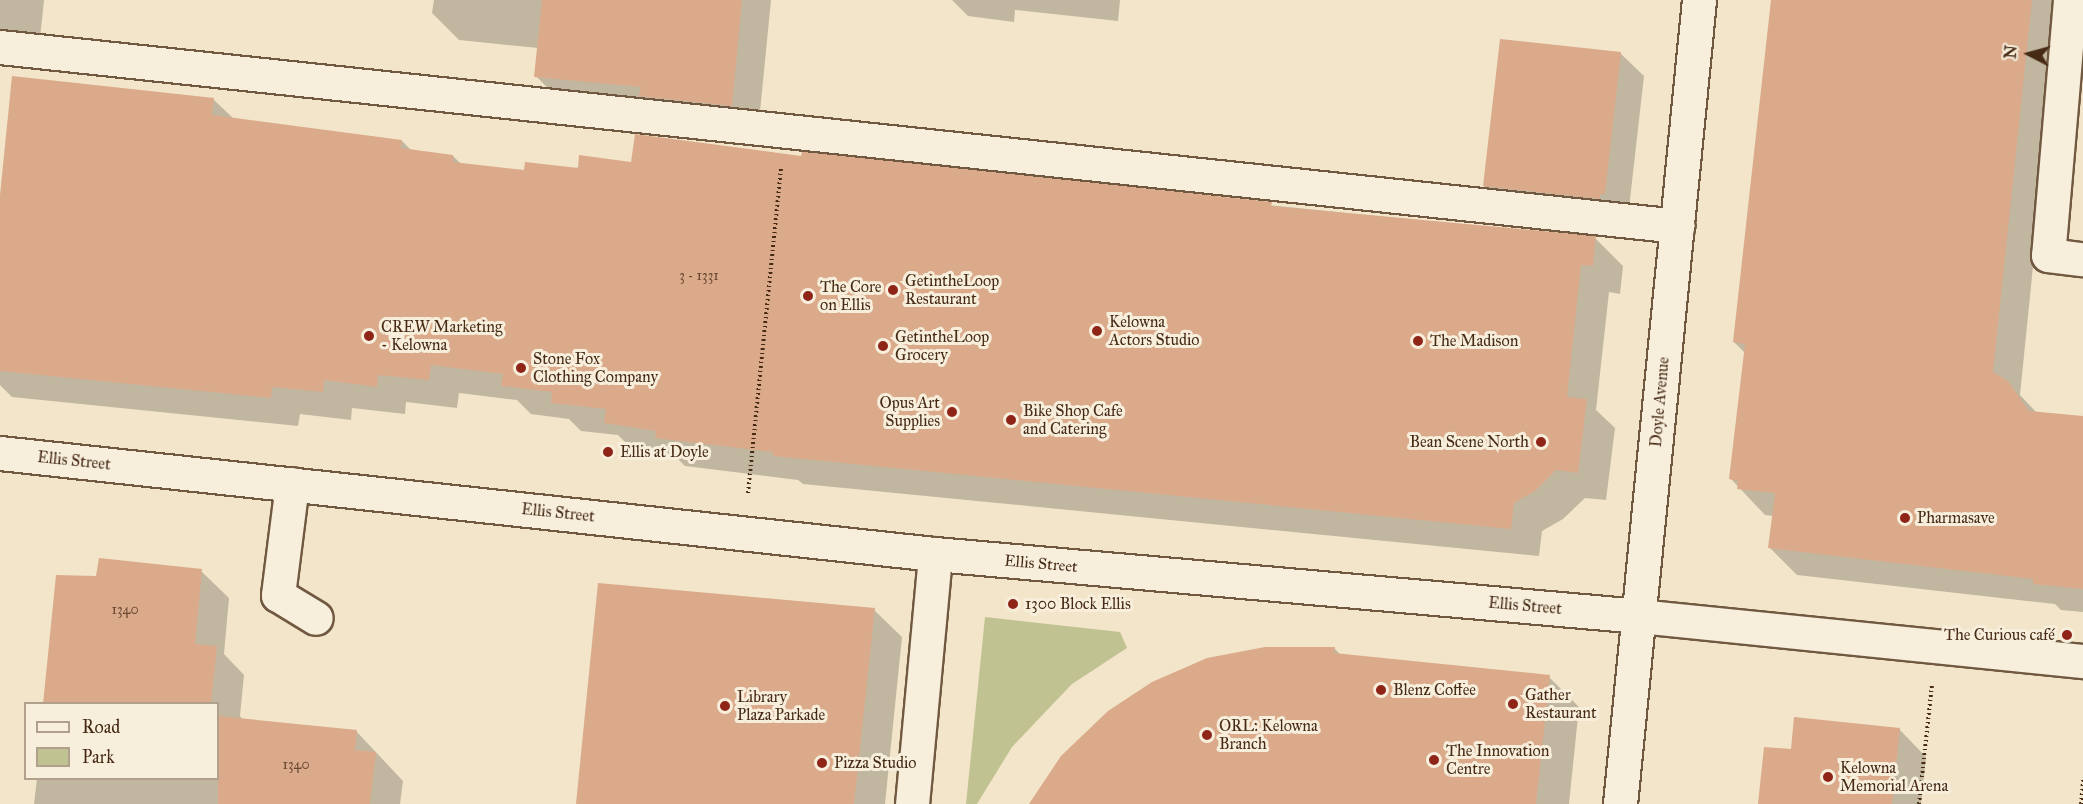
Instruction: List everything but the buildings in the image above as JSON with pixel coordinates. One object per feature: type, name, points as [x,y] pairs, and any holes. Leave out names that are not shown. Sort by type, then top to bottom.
[{"type":"street","name":"Doyle Avenue","points":[[1620,804],[1699,0]]},
{"type":"street","points":[[2070,0],[2048,255],[2083,259]]},
{"type":"street","points":[[0,47],[1677,226]]},
{"type":"street","name":"Ellis Street","points":[[0,453],[935,554],[1639,616],[1936,649],[2083,661]]},
{"type":"street","points":[[292,484],[278,595],[316,618]]},
{"type":"street","points":[[912,804],[935,554]]},
{"type":"path","points":[[744,532],[785,131]]},
{"type":"path","points":[[1919,804],[1936,649]]},
{"type":"path","points":[[2080,804],[2083,780]]},
{"type":"green space","points":[[985,617],[1120,632],[1127,648],[1072,684],[1012,747],[977,804],[966,804]]},
{"type":"place","name":"GetintheLoop Restaurant","points":[[893,290]]},
{"type":"place","name":"The Core on Ellis","points":[[808,296]]},
{"type":"place","name":"Kelowna Actors Studio","points":[[1097,331]]},
{"type":"place","name":"CREW Marketing - Kelowna","points":[[369,336]]},
{"type":"place","name":"The Madison","points":[[1418,341]]},
{"type":"place","name":"GetintheLoop Grocery","points":[[883,346]]},
{"type":"place","name":"Stone Fox Clothing Company","points":[[521,368]]},
{"type":"place","name":"Opus Art Supplies","points":[[952,412]]},
{"type":"place","name":"Bike Shop Cafe and Catering","points":[[1011,420]]},
{"type":"place","name":"Bean Scene North","points":[[1541,442]]},
{"type":"place","name":"Ellis at Doyle","points":[[608,452]]},
{"type":"place","name":"Pharmasave","points":[[1905,518]]},
{"type":"place","name":"1300 Block Ellis","points":[[1013,604]]},
{"type":"place","name":"The Curious café","points":[[2067,635]]},
{"type":"place","name":"Blenz Coffee","points":[[1381,690]]},
{"type":"place","name":"Gather Restaurant","points":[[1513,704]]},
{"type":"place","name":"Library Plaza Parkade","points":[[725,706]]},
{"type":"place","name":"ORL: Kelowna Branch","points":[[1207,735]]},
{"type":"place","name":"The Innovation Centre","points":[[1434,760]]},
{"type":"place","name":"Pizza Studio","points":[[822,763]]},
{"type":"place","name":"Kelowna Memorial Arena","points":[[1828,777]]}]
